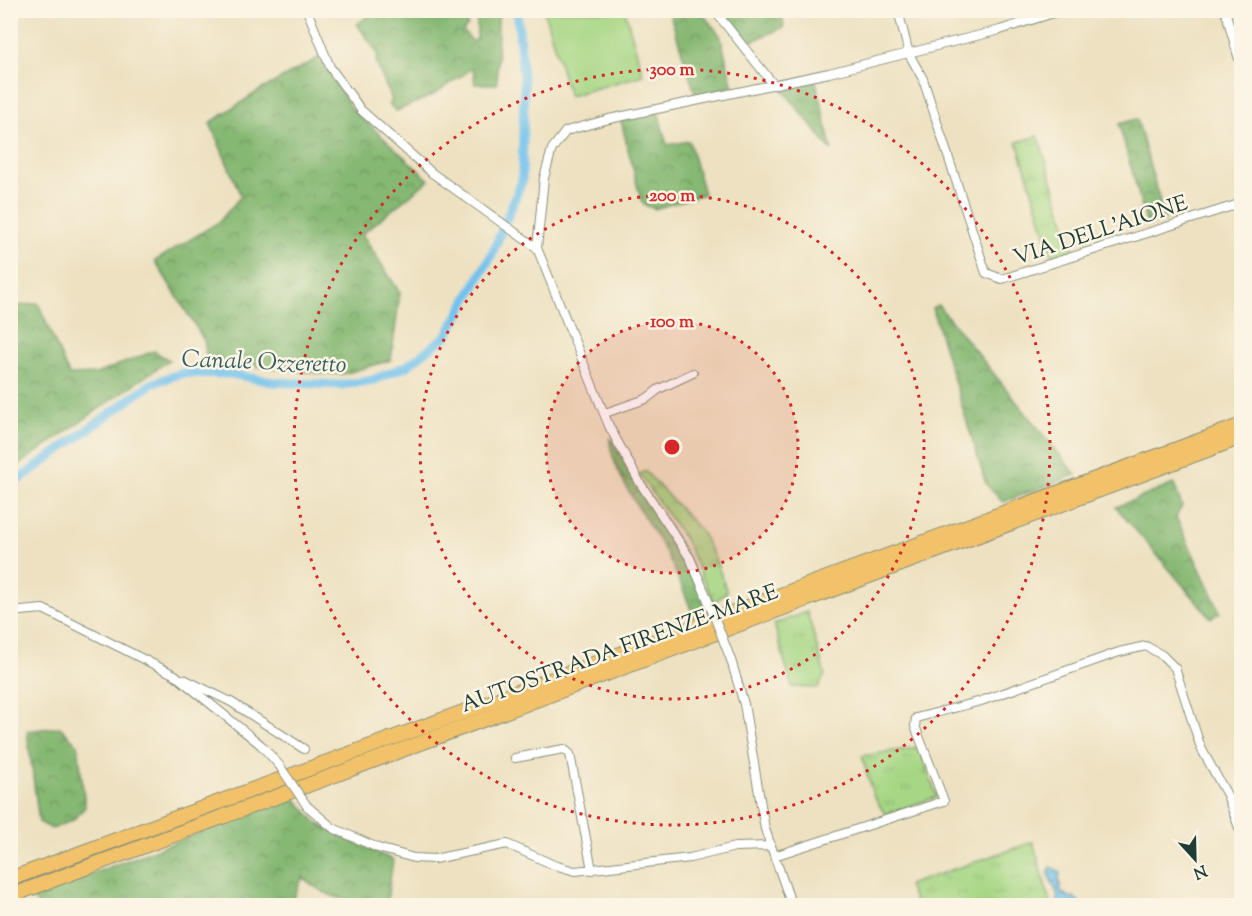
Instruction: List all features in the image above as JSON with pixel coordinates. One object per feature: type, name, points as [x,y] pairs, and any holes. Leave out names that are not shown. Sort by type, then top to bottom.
[{"type":"highway","name":"AUTOSTRADA FIRENZE-MARE","points":[[10,879],[1242,425]]},
{"type":"highway","name":"AUTOSTRADA FIRENZE-MARE","points":[[10,896],[1242,437]]},
{"type":"street","points":[[307,10],[330,67],[361,110],[432,173],[537,248]]},
{"type":"street","points":[[714,10],[774,85]]},
{"type":"street","points":[[898,10],[909,54]]},
{"type":"street","points":[[792,906],[765,829],[744,704],[731,660],[690,558],[640,483],[609,426],[537,248],[548,157],[566,131],[609,119],[909,54],[1063,10]]},
{"type":"street","points":[[1225,10],[1242,70]]},
{"type":"street","name":"VIA DELL'AIONE","points":[[909,54],[923,79],[986,273],[1002,279],[1242,203]]},
{"type":"street","points":[[605,413],[646,399],[659,388],[693,373]]},
{"type":"street","points":[[10,612],[43,609],[231,702],[304,749]]},
{"type":"street","points":[[774,856],[944,801],[915,726],[916,718],[981,700],[1119,652],[1146,646],[1162,655],[1175,668],[1201,748],[1227,795],[1242,836]]},
{"type":"street","points":[[175,675],[261,745],[279,765],[307,806],[333,828],[378,848],[414,858],[434,858],[507,844],[554,866],[575,871],[690,858],[735,847],[771,846]]},
{"type":"street","points":[[515,758],[564,749],[570,754],[592,870]]},
{"type":"green space","points":[[376,11],[458,11],[468,25],[463,31],[473,42],[477,39],[477,16],[498,14],[497,84],[475,84],[473,68],[433,95],[396,111],[389,104],[392,100],[376,63],[378,54],[357,24]]},
{"type":"green space","points":[[544,11],[625,11],[643,75],[569,96]]},
{"type":"green space","points":[[669,11],[700,11],[720,35],[733,87],[696,96]]},
{"type":"green space","points":[[722,11],[781,11],[784,27],[750,42]]},
{"type":"green space","points":[[320,57],[350,107],[429,180],[362,234],[400,293],[391,360],[344,374],[324,374],[207,361],[204,340],[155,261],[219,222],[241,196],[210,123],[257,92]]},
{"type":"green space","points":[[816,81],[832,151],[782,89]]},
{"type":"green space","points":[[658,112],[667,145],[689,141],[704,194],[655,209],[644,205],[641,200],[621,121]]},
{"type":"green space","points":[[1137,119],[1165,220],[1147,225],[1119,124]]},
{"type":"green space","points":[[1038,136],[1074,251],[1053,258],[1017,142]]},
{"type":"green space","points":[[38,303],[69,375],[96,374],[154,351],[169,360],[11,470],[11,307]]},
{"type":"green space","points":[[938,305],[1076,475],[1003,502],[986,484],[932,308]]},
{"type":"green space","points":[[610,438],[685,551],[709,610],[694,616],[670,561],[623,480],[611,450]]},
{"type":"green space","points":[[645,471],[701,531],[716,561],[727,592],[714,602],[684,538],[639,474]]},
{"type":"green space","points":[[1174,484],[1182,506],[1176,517],[1220,612],[1211,618],[1116,507]]},
{"type":"green space","points":[[807,612],[825,675],[818,688],[792,687],[774,624]]},
{"type":"green space","points":[[60,727],[78,745],[85,807],[73,820],[52,829],[39,822],[27,731]]},
{"type":"green space","points":[[919,747],[937,797],[885,814],[873,795],[862,756]]},
{"type":"green space","points":[[294,797],[317,823],[393,860],[387,901],[364,902],[331,896],[303,877],[290,905],[41,906],[30,897]]},
{"type":"green space","points":[[1033,842],[1051,905],[916,905],[908,885]]},
{"type":"water","points":[[1051,867],[1061,872],[1059,877],[1061,892],[1071,898],[1074,897],[1082,905],[1058,905],[1057,893],[1048,874]]},
{"type":"waterway","name":"Canale Ozzeretto","points":[[10,486],[151,384],[182,373],[232,374],[273,382],[341,385],[373,380],[407,366],[447,335],[492,254],[522,181],[524,87],[517,10]]},
{"type":"waterway","points":[[116,906],[173,903],[187,906]]},
{"type":"waterway","points":[[23,906],[43,906]]}]
